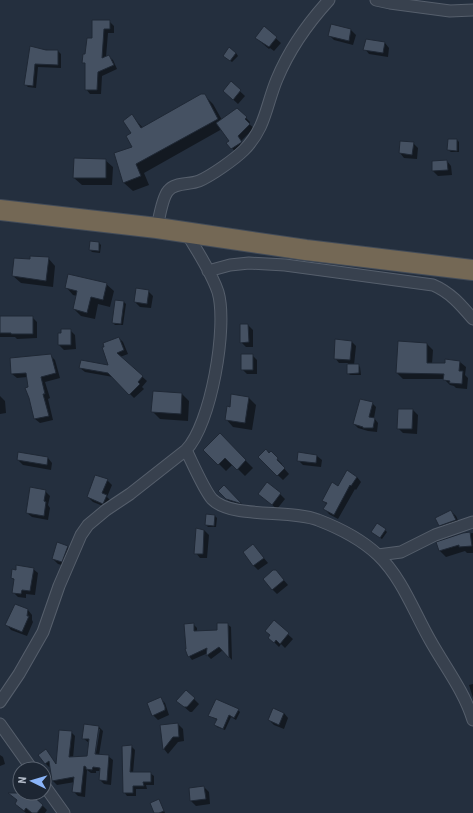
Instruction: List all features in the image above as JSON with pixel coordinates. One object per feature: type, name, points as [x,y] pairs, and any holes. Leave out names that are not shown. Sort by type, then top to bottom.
[{"type":"highway","points":[[0,210],[157,228],[306,250],[473,270]]},
{"type":"street","points":[[157,228],[165,195],[168,190],[180,184],[192,183],[202,179],[244,151],[257,136],[285,61],[306,28],[329,0]]},
{"type":"street","points":[[376,0],[450,11],[473,10]]},
{"type":"street","points":[[0,702],[19,674],[43,632],[59,586],[81,535],[88,525],[106,510],[130,494],[192,444],[209,401],[218,357],[221,310],[218,291],[186,232]]},
{"type":"street","points":[[208,271],[230,265],[249,263],[278,265],[433,285],[444,290],[473,319]]},
{"type":"street","points":[[186,450],[212,498],[219,504],[256,512],[316,519],[360,541],[378,555],[395,577],[414,608],[430,640],[460,689],[473,720]]},
{"type":"street","points":[[378,555],[401,552],[435,535],[473,522]]},
{"type":"street","points":[[0,724],[26,761]]},
{"type":"street","points":[[52,796],[64,813]]},
{"type":"building","points":[[92,20],[110,20],[110,29],[104,29],[102,58],[109,55],[114,65],[98,72],[97,90],[85,90],[85,63],[82,63],[87,38],[92,38]]},
{"type":"building","points":[[331,24],[351,29],[349,41],[328,36]]},
{"type":"building","points":[[264,26],[277,37],[269,47],[255,38]]},
{"type":"building","points":[[366,39],[385,42],[383,53],[363,50]]},
{"type":"building","points":[[30,46],[46,50],[58,50],[58,65],[35,64],[33,86],[24,85]]},
{"type":"building","points":[[229,47],[236,53],[230,61],[223,56]]},
{"type":"building","points":[[231,81],[241,90],[233,100],[223,91]]},
{"type":"building","points":[[201,94],[205,94],[218,119],[136,164],[141,176],[123,183],[114,153],[132,147],[126,136],[131,133],[123,121],[132,114],[141,128]]},
{"type":"building","points":[[237,108],[247,117],[245,119],[250,124],[238,136],[242,142],[231,149],[226,143],[229,141],[216,123]]},
{"type":"building","points":[[448,139],[457,139],[457,151],[447,150]]},
{"type":"building","points":[[400,141],[414,142],[412,155],[399,153]]},
{"type":"building","points":[[74,158],[106,159],[106,178],[73,178]]},
{"type":"building","points":[[447,160],[448,170],[432,171],[432,161]]},
{"type":"building","points":[[90,241],[99,242],[99,251],[89,250]]},
{"type":"building","points":[[30,256],[49,257],[46,281],[12,276],[14,258],[30,259]]},
{"type":"building","points":[[68,274],[107,283],[103,300],[91,297],[87,313],[73,309],[77,291],[65,288]]},
{"type":"building","points":[[136,288],[149,290],[147,304],[134,302]]},
{"type":"building","points":[[115,300],[124,301],[121,324],[112,323]]},
{"type":"building","points":[[0,316],[33,316],[33,334],[0,333]]},
{"type":"building","points":[[240,324],[248,324],[249,342],[240,343]]},
{"type":"building","points":[[61,329],[71,329],[71,345],[58,345],[58,333],[61,333]]},
{"type":"building","points":[[119,337],[124,350],[117,353],[143,376],[138,382],[140,384],[129,395],[108,373],[79,368],[81,360],[108,365],[102,347],[104,347],[103,343]]},
{"type":"building","points":[[335,339],[352,341],[350,360],[334,359]]},
{"type":"building","points":[[398,341],[427,343],[427,363],[445,363],[445,359],[460,361],[459,371],[463,371],[462,384],[449,383],[450,381],[443,380],[444,374],[396,373]]},
{"type":"building","points":[[51,354],[56,373],[41,377],[45,394],[43,394],[49,416],[34,419],[25,388],[28,387],[26,373],[11,374],[10,358]]},
{"type":"building","points":[[241,354],[253,354],[253,370],[241,370]]},
{"type":"building","points":[[347,364],[359,364],[359,373],[347,374]]},
{"type":"building","points":[[153,391],[182,393],[181,414],[151,412]]},
{"type":"building","points":[[231,394],[249,397],[245,423],[225,420],[227,406],[230,407]]},
{"type":"building","points":[[360,399],[373,402],[369,417],[375,418],[373,428],[363,428],[353,424]]},
{"type":"building","points":[[398,409],[413,409],[412,429],[397,429]]},
{"type":"building","points":[[220,433],[246,460],[237,470],[225,458],[218,465],[203,450]]},
{"type":"building","points":[[266,449],[269,453],[271,451],[278,458],[277,460],[285,468],[277,476],[258,457]]},
{"type":"building","points":[[18,452],[48,457],[47,465],[17,460]]},
{"type":"building","points":[[298,452],[317,455],[316,463],[297,461]]},
{"type":"building","points":[[347,470],[357,477],[351,486],[350,485],[334,515],[323,509],[327,503],[322,501],[332,482],[338,486]]},
{"type":"building","points":[[95,475],[108,479],[102,493],[107,495],[103,504],[87,497]]},
{"type":"building","points":[[267,482],[281,493],[272,505],[258,494]]},
{"type":"building","points":[[224,485],[242,504],[226,499],[218,491]]},
{"type":"building","points":[[30,487],[46,490],[44,516],[26,513]]},
{"type":"building","points":[[451,510],[456,520],[439,526],[435,518]]},
{"type":"building","points":[[206,514],[215,515],[214,526],[205,525]]},
{"type":"building","points":[[377,523],[386,529],[380,538],[371,532]]},
{"type":"building","points":[[196,528],[204,530],[203,554],[194,554]]},
{"type":"building","points":[[470,532],[472,546],[459,547],[459,545],[439,551],[436,542]]},
{"type":"building","points":[[57,542],[68,546],[62,562],[52,559]]},
{"type":"building","points":[[253,544],[264,558],[253,566],[243,552]]},
{"type":"building","points":[[16,565],[34,568],[30,591],[22,590],[21,594],[12,593],[14,579],[11,578],[12,569],[16,570]]},
{"type":"building","points":[[273,570],[276,570],[284,580],[272,590],[263,579]]},
{"type":"building","points":[[15,604],[28,609],[27,616],[29,616],[22,632],[5,625]]},
{"type":"building","points":[[274,620],[289,633],[280,644],[276,640],[274,643],[268,638],[270,635],[265,631]]},
{"type":"building","points":[[194,623],[194,631],[217,630],[217,623],[228,623],[229,658],[219,647],[206,656],[207,648],[188,657],[185,649],[184,624]]},
{"type":"building","points":[[186,690],[195,698],[187,707],[184,707],[176,701]]},
{"type":"building","points":[[161,697],[165,710],[152,716],[147,703]]},
{"type":"building","points":[[216,699],[239,709],[234,718],[229,715],[223,729],[214,725],[217,719],[208,716]]},
{"type":"building","points":[[273,708],[284,713],[279,725],[268,720]]},
{"type":"building","points":[[178,723],[179,737],[173,737],[163,750],[160,725]]},
{"type":"building","points":[[84,724],[99,726],[95,754],[109,755],[107,781],[99,780],[100,768],[93,767],[92,770],[86,769],[84,766],[81,793],[72,792],[74,777],[52,781],[52,761],[43,761],[38,755],[46,749],[56,764],[59,730],[72,731],[69,757],[87,756],[89,739],[82,739]]},
{"type":"building","points":[[132,745],[130,772],[151,772],[151,782],[143,782],[144,786],[133,786],[133,793],[123,793],[122,746]]},
{"type":"building","points":[[204,786],[206,799],[190,801],[189,788]]},
{"type":"building","points":[[159,799],[164,811],[154,813],[150,803]]},
{"type":"building","points":[[16,801],[39,801],[43,805],[37,813],[32,813],[26,808],[24,811],[15,804]]}]
